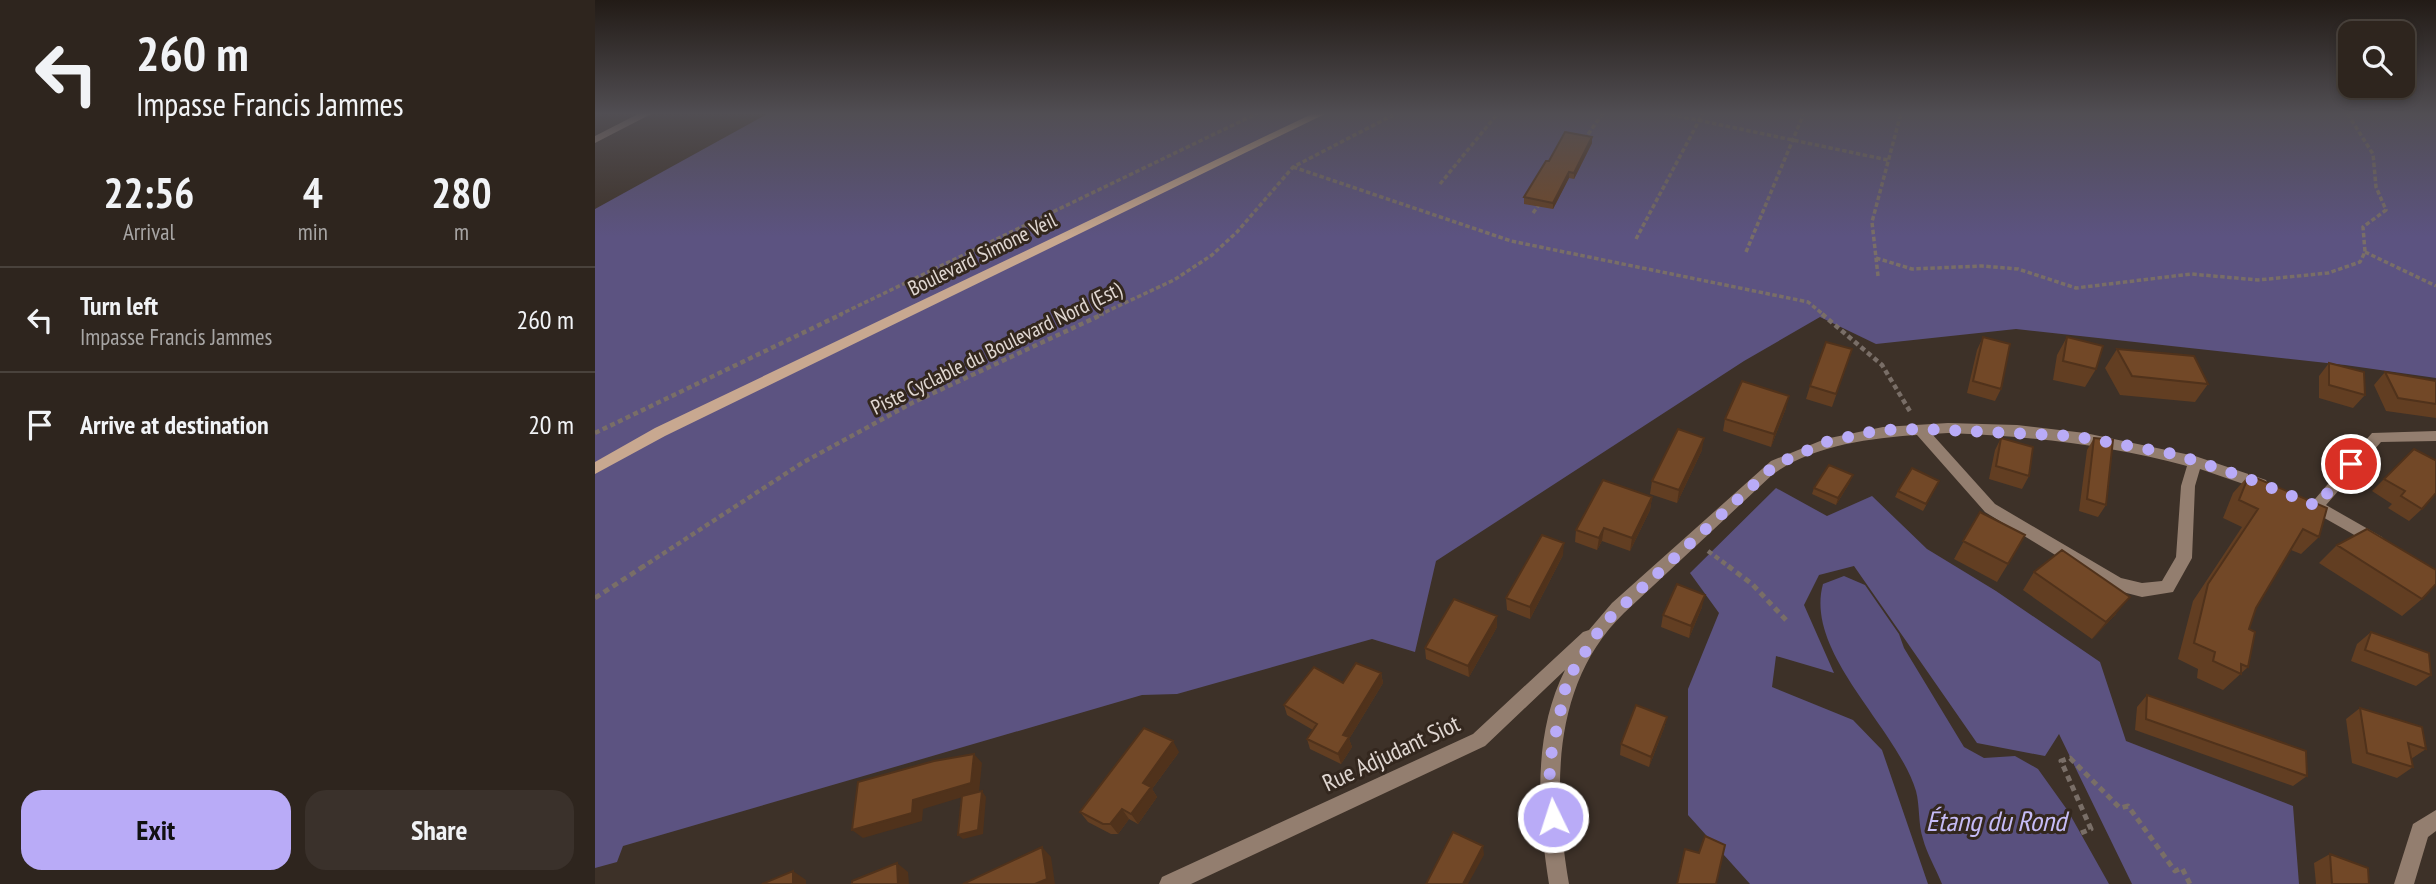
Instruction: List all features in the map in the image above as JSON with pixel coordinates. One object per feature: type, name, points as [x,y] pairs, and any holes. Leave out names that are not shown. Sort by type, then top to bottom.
[{"type":"main road","name":"Boulevard Simone Veil","points":[[595,469],[660,432],[1236,154]]},
{"type":"main road","name":"Boulevard Simone Veil","points":[[595,458],[660,432]]},
{"type":"street","points":[[1920,429],[1990,508],[2117,584],[2142,590],[2167,587],[2184,558],[2188,486],[2195,461]]},
{"type":"street","points":[[1559,884],[1549,765],[1567,680],[1604,623],[1692,541],[1775,465],[1826,442],[1879,430],[1920,429],[2074,436],[2174,454],[2317,506],[2396,553]]},
{"type":"street","points":[[2317,506],[2377,437],[2436,436]]},
{"type":"street","name":"Rue Adjudant Siot","points":[[1169,884],[1479,740],[1604,623]]},
{"type":"street","points":[[2404,884],[2420,831],[2436,819]]},
{"type":"path","points":[[595,433],[1173,154]]},
{"type":"path","name":"Piste Cyclable du Boulevard Nord (Est)","points":[[595,598],[802,463],[912,403],[1174,280],[1237,232],[1293,167],[1318,154]]},
{"type":"path","points":[[1440,184],[1464,154]]},
{"type":"path","points":[[1636,239],[1681,154]]},
{"type":"path","points":[[1746,252],[1787,154]]},
{"type":"path","points":[[1861,154],[1888,160]]},
{"type":"path","points":[[1878,276],[1872,222],[1890,154]]},
{"type":"path","points":[[1876,258],[1912,268],[1982,266],[2018,269],[2076,288],[2191,274],[2243,281],[2328,273],[2360,262],[2365,252],[2364,227],[2386,210],[2376,187],[2373,154]]},
{"type":"path","points":[[1293,167],[1511,241],[1808,302],[1882,365],[1920,429]]},
{"type":"path","points":[[1533,213],[1541,202]]},
{"type":"path","points":[[2365,252],[2436,286]]},
{"type":"path","points":[[1692,541],[1752,584],[1787,621]]},
{"type":"path","points":[[2081,833],[2091,829],[2061,761],[2070,758],[2120,808],[2128,806],[2175,871],[2182,868],[2190,884]]},
{"type":"shaded area","points":[[694,154],[2436,154],[2436,378],[2345,365],[2016,329],[1876,344],[1820,317],[1744,361],[1436,561],[1415,652],[1372,639],[1177,694],[1142,695],[623,846],[617,862],[595,868],[595,209]]},
{"type":"shaded area","points":[[1776,488],[1827,516],[1872,496],[1927,549],[1996,591],[2100,662],[2126,741],[2293,806],[2299,884],[2132,884],[2059,734],[2045,756],[1977,743],[1854,566],[1819,575],[1804,605],[1834,673],[1776,656],[1772,687],[1853,720],[1882,750],[1928,884],[1750,884],[1688,815],[1688,689],[1719,613],[1690,573]]},
{"type":"water","name":"Étang du Rond","points":[[1844,576],[1865,585],[1899,634],[1904,648],[1964,747],[1984,758],[2015,756],[2038,769],[2068,811],[2109,884],[1942,884],[1925,845],[1916,791],[1905,766],[1839,663],[1827,636],[1821,610],[1823,584]]},
{"type":"building","points":[[1553,154],[1583,154],[1574,173],[1569,172],[1553,203],[1524,197],[1546,161],[1549,161]]},
{"type":"building","points":[[1983,337],[2010,344],[2001,389],[1973,381]]},
{"type":"building","points":[[2067,337],[2103,346],[2096,369],[2063,361]]},
{"type":"building","points":[[1826,342],[1852,349],[1836,394],[1810,386]]},
{"type":"building","points":[[2117,349],[2194,356],[2208,384],[2132,376]]},
{"type":"building","points":[[2329,363],[2364,372],[2365,395],[2329,385]]},
{"type":"building","points":[[2385,372],[2436,381],[2436,404],[2398,398]]},
{"type":"building","points":[[1742,381],[1789,396],[1774,434],[1725,419]]},
{"type":"building","points":[[1678,429],[1704,438],[1679,490],[1652,481]]},
{"type":"building","points":[[2001,438],[2033,447],[2029,476],[1996,466]]},
{"type":"building","points":[[2094,438],[2113,440],[2106,505],[2087,499]]},
{"type":"building","points":[[2414,449],[2436,460],[2436,493],[2422,509],[2401,496],[2405,491],[2384,479]]},
{"type":"building","points":[[1829,465],[1853,475],[1838,498],[1814,488]]},
{"type":"building","points":[[1912,468],[1939,481],[1926,504],[1898,491]]},
{"type":"building","points":[[2249,475],[2327,508],[2319,537],[2303,529],[2256,608],[2249,629],[2255,632],[2248,667],[2241,664],[2241,674],[2213,661],[2215,652],[2194,643],[2208,584],[2258,509],[2239,500]]},
{"type":"building","points":[[1603,480],[1652,497],[1632,538],[1604,528],[1599,538],[1576,530]]},
{"type":"building","points":[[1980,512],[2025,535],[2008,564],[1963,541]]},
{"type":"building","points":[[2367,529],[2436,570],[2436,584],[2422,599],[2337,545]]},
{"type":"building","points":[[1542,535],[1564,543],[1530,607],[1506,598]]},
{"type":"building","points":[[2062,550],[2130,597],[2106,622],[2034,572]]},
{"type":"building","points":[[1677,584],[1705,595],[1691,626],[1663,615]]},
{"type":"building","points":[[1454,599],[1497,616],[1468,666],[1425,648]]},
{"type":"building","points":[[2371,632],[2429,653],[2431,675],[2365,650]]},
{"type":"building","points":[[1356,663],[1381,673],[1343,735],[1349,737],[1338,754],[1307,739],[1317,724],[1284,705],[1314,667],[1343,683]]},
{"type":"building","points":[[2147,695],[2306,751],[2307,776],[2146,719]]},
{"type":"building","points":[[1636,705],[1667,717],[1651,757],[1621,744]]},
{"type":"building","points":[[2360,708],[2422,727],[2426,749],[2408,743],[2413,767],[2367,753]]},
{"type":"building","points":[[1144,728],[1173,741],[1143,783],[1151,787],[1131,814],[1122,809],[1110,824],[1103,824],[1080,812]]},
{"type":"building","points":[[974,754],[971,783],[913,800],[912,813],[852,830],[858,782],[934,761]]},
{"type":"building","points":[[982,791],[978,830],[958,835],[962,796]]},
{"type":"building","points":[[1453,832],[1483,846],[1463,884],[1426,884]]},
{"type":"building","points":[[1705,836],[1725,845],[1716,884],[1677,884],[1685,849],[1699,853]]},
{"type":"building","points":[[1042,847],[1047,879],[1035,884],[963,884]]},
{"type":"building","points":[[2330,854],[2368,868],[2369,884],[2332,884]]},
{"type":"building","points":[[897,863],[898,884],[852,884],[852,881]]},
{"type":"building","points":[[793,871],[793,884],[762,884]]},
{"type":"route","points":[[1553,817],[1549,765],[1567,680],[1604,623],[1775,465],[1826,442],[1879,430],[1920,429],[1968,429],[2074,436],[2174,454],[2244,477],[2317,506],[2351,464]]}]
